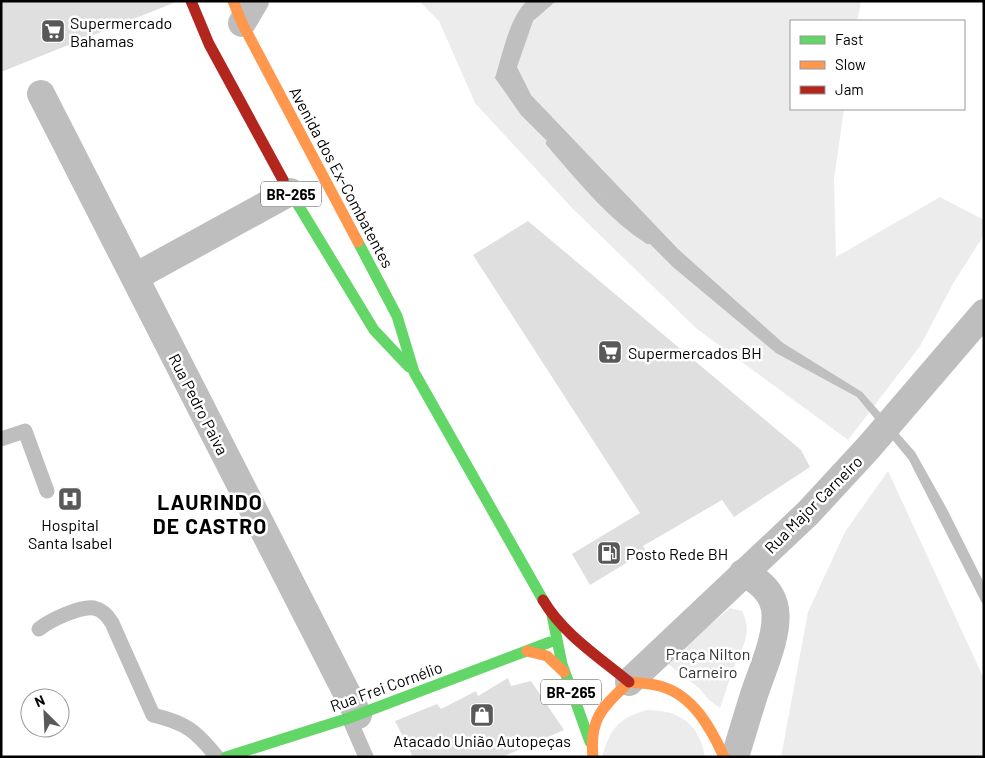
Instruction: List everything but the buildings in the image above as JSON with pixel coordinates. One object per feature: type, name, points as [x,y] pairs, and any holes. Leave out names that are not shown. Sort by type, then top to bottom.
[{"type":"main road","name":"Avenida dos Ex-Combatentes","points":[[190,1],[209,44],[290,192],[374,330],[414,372]]},
{"type":"main road","name":"Avenida dos Ex-Combatentes","points":[[244,8],[397,316],[414,372],[552,615],[570,633],[629,682]]},
{"type":"main road","name":"Avenida dos Ex-Combatentes","points":[[552,615],[555,641],[564,672],[590,742]]},
{"type":"main road","name":"Rua Frei Cornélio","points":[[226,757],[353,716],[555,641],[570,633]]},
{"type":"main road","points":[[527,651],[547,656],[564,672]]},
{"type":"main road","name":"BR-265","points":[[593,757],[590,742],[592,729],[602,708],[629,682]]},
{"type":"main road","points":[[629,682],[664,687],[688,700],[706,723],[724,757]]},
{"type":"street","name":"Rua Pedro Paiva","points":[[41,94],[134,276],[353,716]]},
{"type":"street","points":[[134,276],[290,192]]},
{"type":"street","name":"Rua Major Carneiro","points":[[629,682],[808,514],[909,402],[984,313]]},
{"type":"street","points":[[735,757],[770,648],[775,609],[771,597],[759,581],[743,573]]},
{"type":"lane","points":[[1,439],[26,431],[48,491]]},
{"type":"lane","points":[[39,629],[46,623],[86,608],[94,608],[107,614],[153,715],[176,720],[196,732],[216,757]]},
{"type":"lane","points":[[353,716],[366,757]]},
{"type":"green space","points":[[419,1],[861,1],[857,20],[790,20],[790,110],[844,110],[834,180],[836,257],[940,197],[984,220],[984,235],[954,282],[920,346],[848,440],[697,329],[572,208],[475,103],[439,21]]},
{"type":"green space","points":[[888,471],[984,679],[984,757],[781,757],[808,612],[845,532]]},
{"type":"green space","name":"Praça Nilton Carneiro","points":[[730,608],[742,611],[747,633],[720,708],[709,700],[699,688],[668,664]]},
{"type":"green space","points":[[647,710],[669,713],[686,721],[698,735],[705,757],[602,757],[608,739],[617,726],[629,717]]},
{"type":"shaded area","points":[[527,1],[556,1],[533,21],[517,67],[531,95],[678,249],[783,343],[862,392],[915,452],[947,509],[984,583],[984,607],[909,460],[857,397],[776,353],[673,267],[521,115],[495,78],[511,26]]},
{"type":"waterway","points":[[550,143],[608,208],[648,240]]},
{"type":"traffic: fast","points":[[283,180],[374,330],[409,367]]},
{"type":"traffic: fast","points":[[358,242],[397,316],[414,372],[543,600]]},
{"type":"traffic: fast","points":[[552,615],[562,664],[590,742]]},
{"type":"traffic: fast","points":[[226,757],[349,718],[550,642]]},
{"type":"traffic: slow","points":[[233,1],[242,23],[358,242]]},
{"type":"traffic: slow","points":[[527,651],[547,656],[564,672]]},
{"type":"traffic: slow","points":[[593,757],[593,732],[600,714],[605,706],[629,682],[660,686],[672,690],[682,697],[707,724],[724,757]]},
{"type":"traffic: jam","points":[[191,1],[209,44],[283,180]]},
{"type":"traffic: jam","points":[[543,600],[571,634],[629,682]]},
{"type":"place","name":"Supermercado Bahamas","points":[[53,31]]},
{"type":"place","name":"Supermercados BH","points":[[610,352]]},
{"type":"place","name":"Hospital Santa Isabel","points":[[70,499]]},
{"type":"place","name":"Posto Rede BH","points":[[609,553]]},
{"type":"place","name":"Atacado União Autopeças","points":[[482,715]]},
{"type":"district","name":"LAURINDO DE CASTRO","points":[[210,513]]}]
